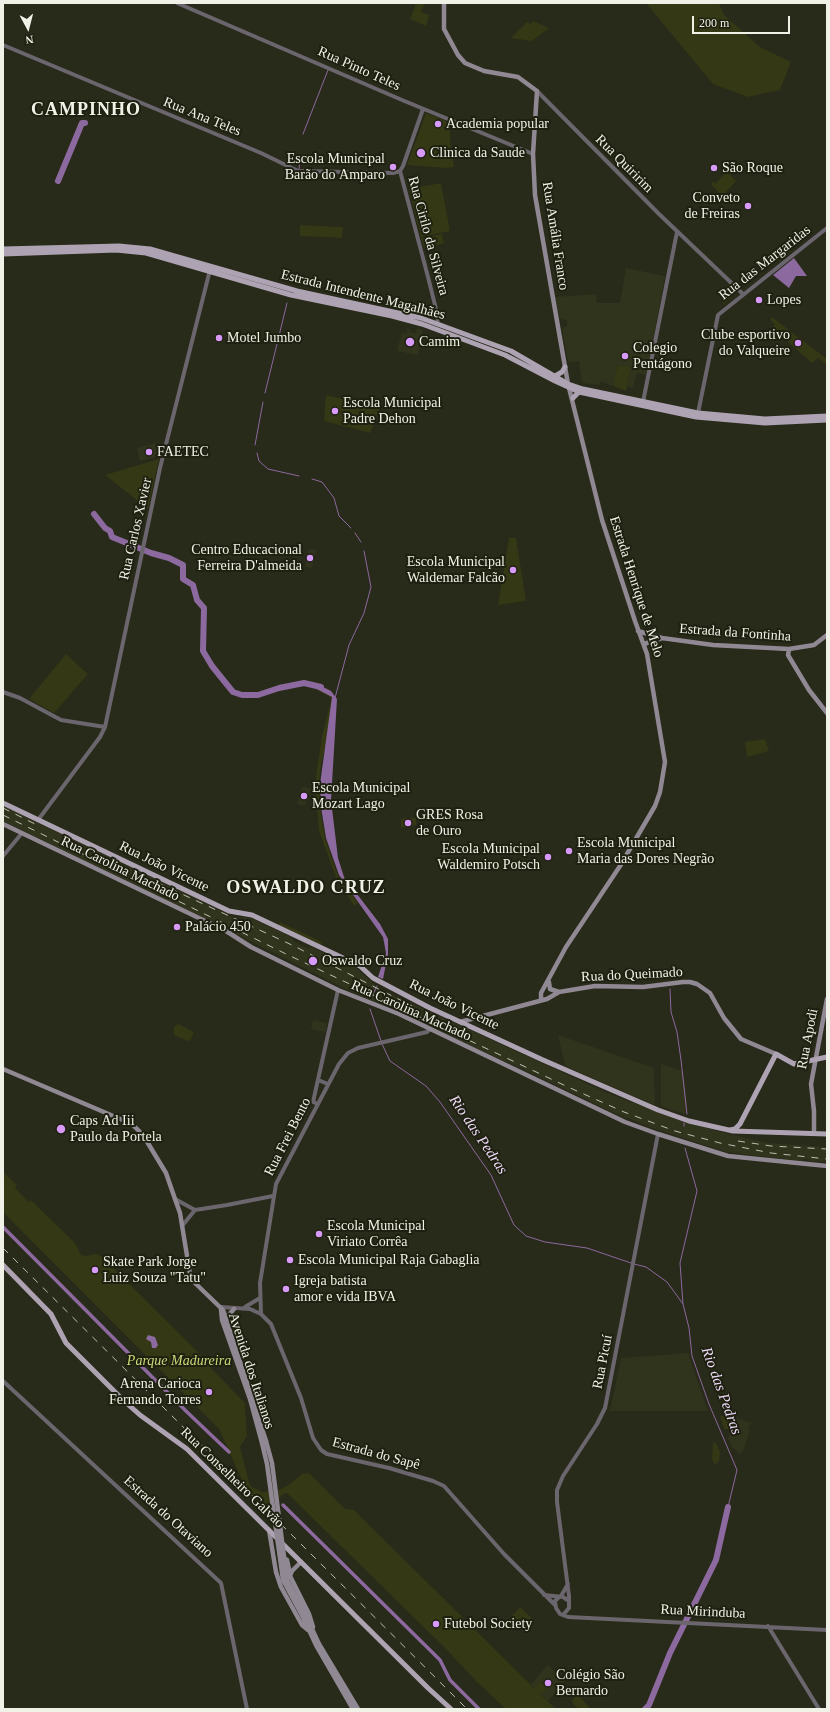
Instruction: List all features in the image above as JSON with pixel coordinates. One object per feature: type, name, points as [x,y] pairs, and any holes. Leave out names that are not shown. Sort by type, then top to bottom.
[{"type":"main road","name":"Rua Quiririm","points":[[444,3],[444,29],[458,55],[466,63],[484,71],[518,77],[537,91]]},
{"type":"main road","name":"Rua Amália Franco","points":[[537,91],[533,154],[536,202],[569,386]]},
{"type":"main road","name":"Estrada Intendente Magalhães","points":[[3,249],[133,246],[156,250],[291,295],[392,316],[422,324],[506,355],[569,386],[698,413],[765,419],[827,416]]},
{"type":"main road","name":"Estrada Intendente Magalhães","points":[[3,254],[131,251],[152,254],[297,291],[402,314],[437,324],[511,351],[555,376],[579,392],[696,417],[765,423],[827,420]]},
{"type":"main road","points":[[555,376],[562,372],[565,367]]},
{"type":"main road","name":"Estrada Henrique de Melo","points":[[540,1000],[541,993],[549,982],[566,947],[583,919],[624,860],[655,806],[660,792],[665,762],[649,659],[638,630],[601,514],[569,386]]},
{"type":"main road","points":[[573,398],[579,392]]},
{"type":"main road","name":"Estrada da Fontinha","points":[[638,630],[662,638],[713,645],[789,649],[814,645],[827,635]]},
{"type":"main road","name":"Estrada da Fontinha","points":[[644,644],[662,638]]},
{"type":"main road","points":[[789,649],[788,655],[809,690],[827,713]]},
{"type":"main road","name":"Rua João Vicente","points":[[3,803],[229,911],[252,915],[360,966],[380,982],[460,1022],[658,1110],[689,1121],[729,1130],[744,1132],[827,1134]]},
{"type":"main road","name":"Rua Carolina Machado","points":[[3,824],[226,931],[251,947],[338,990],[420,1024],[422,1030],[436,1032],[593,1107],[658,1134],[680,1142],[737,1158],[827,1166]]},
{"type":"main road","points":[[549,982],[550,989],[559,992]]},
{"type":"main road","name":"Rua do Queimado","points":[[480,1016],[534,1002],[559,992],[595,986],[643,987],[690,982],[697,984],[710,993],[724,1018],[741,1039],[776,1054]]},
{"type":"main road","name":"Rua Apodi","points":[[814,1133],[814,1111],[811,1084],[827,999]]},
{"type":"main road","points":[[460,1022],[480,1016]]},
{"type":"main road","points":[[469,1026],[480,1016]]},
{"type":"main road","points":[[729,1130],[734,1129],[740,1124],[776,1054],[794,1064],[815,1061],[827,1056]]},
{"type":"main road","points":[[3,1069],[135,1126],[144,1134],[158,1160],[175,1199],[182,1226],[188,1270],[192,1278],[221,1307]]},
{"type":"main road","points":[[740,1124],[741,1129],[744,1132]]},
{"type":"main road","name":"Rua Conselheiro Galvão","points":[[3,1266],[51,1314],[66,1343],[122,1399],[140,1415],[187,1449],[450,1708]]},
{"type":"main road","name":"Avenida dos Italianos","points":[[221,1307],[226,1318],[264,1442]]},
{"type":"main road","name":"Avenida dos Italianos","points":[[221,1307],[222,1320],[272,1463],[287,1580],[311,1631],[353,1709]]},
{"type":"main road","points":[[226,1318],[234,1309]]},
{"type":"main road","name":"Avenida dos Italianos","points":[[269,1530],[278,1581],[282,1590],[302,1625],[311,1631],[358,1709]]},
{"type":"main road","name":"Avenida dos Italianos","points":[[275,1562],[278,1558],[286,1558],[290,1576],[311,1618],[311,1631]]},
{"type":"main road","points":[[290,1576],[292,1571],[301,1562]]},
{"type":"street","name":"Rua Pinto Teles","points":[[177,3],[423,109],[533,154]]},
{"type":"street","name":"Rua Ana Teles","points":[[3,45],[261,153],[298,171],[393,173],[400,171]]},
{"type":"street","name":"Rua Quiririm","points":[[537,91],[677,232],[743,294]]},
{"type":"street","name":"Rua Cirilo da Silveira","points":[[423,109],[400,171],[438,317],[437,324]]},
{"type":"street","name":"Rua das Margaridas","points":[[698,413],[718,315],[827,228]]},
{"type":"street","points":[[643,402],[677,232]]},
{"type":"street","name":"Rua Carlos Xavier","points":[[38,820],[100,737],[105,727],[142,548],[182,378],[210,269]]},
{"type":"street","points":[[3,692],[20,698],[61,720],[105,727]]},
{"type":"street","points":[[3,856],[22,834]]},
{"type":"street","points":[[318,1104],[313,1102],[338,990]]},
{"type":"street","name":"Rua Frei Bento","points":[[261,1314],[260,1283],[273,1196],[280,1174],[339,1064],[348,1054],[358,1048],[422,1030],[429,1031]]},
{"type":"street","points":[[318,1080],[328,1084]]},
{"type":"street","name":"Rua Picuí","points":[[569,1602],[557,1502],[557,1490],[563,1476],[597,1424],[605,1408],[658,1134]]},
{"type":"street","points":[[175,1199],[195,1210],[227,1206],[273,1196]]},
{"type":"street","points":[[182,1226],[195,1210]]},
{"type":"street","points":[[245,1308],[260,1298]]},
{"type":"street","points":[[221,1307],[234,1309],[245,1308],[261,1314]]},
{"type":"street","name":"Estrada do Sapê","points":[[261,1314],[274,1331],[301,1398],[313,1438],[321,1450],[327,1454],[389,1468],[433,1481],[444,1486],[496,1546],[555,1605]]},
{"type":"street","name":"Estrada do Otaviano","points":[[3,1381],[221,1583],[247,1709]]},
{"type":"street","points":[[568,1584],[560,1597],[556,1599],[555,1605],[563,1615],[569,1608]]},
{"type":"street","points":[[544,1595],[567,1598],[569,1608],[573,1615],[579,1617]]},
{"type":"street","name":"Rua Mirinduba","points":[[563,1615],[568,1617],[827,1630]]},
{"type":"street","points":[[768,1626],[819,1709]]},
{"type":"shaded area","points":[[794,258],[807,276],[796,276],[789,288],[773,275]]},
{"type":"shaded area","points":[[626,268],[665,276],[646,375],[637,373],[633,388],[627,386],[631,367],[618,365],[613,386],[600,381],[600,385],[582,383],[579,361],[568,362],[562,329],[567,326],[567,320],[560,319],[555,297],[596,294],[597,303],[620,303]]},
{"type":"shaded area","name":"Camim","points":[[407,328],[410,329],[410,332],[416,333],[417,328],[423,330],[418,355],[397,351],[402,332],[407,333]]},
{"type":"shaded area","name":"FAETEC","points":[[156,443],[160,456],[140,461],[137,448]]},
{"type":"shaded area","name":"Centro Educacional Ferreira D'almeida","points":[[309,549],[316,550],[312,568],[305,567]]},
{"type":"shaded area","points":[[315,683],[331,691],[337,699],[331,800],[338,858],[344,877],[380,924],[388,939],[388,954],[383,979],[378,977],[386,953],[383,937],[339,875],[326,838],[321,807],[320,784],[332,697],[313,687]]},
{"type":"shaded area","points":[[303,786],[311,789],[305,806],[297,804]]},
{"type":"shaded area","points":[[3,806],[237,919],[245,917],[253,919],[293,938],[293,941],[309,949],[310,946],[356,968],[378,988],[605,1092],[677,1120],[725,1133],[768,1143],[827,1147],[827,1162],[809,1161],[809,1159],[804,1159],[802,1161],[726,1152],[653,1128],[612,1112],[527,1071],[360,996],[3,821]]},
{"type":"shaded area","points":[[313,1020],[327,1023],[326,1032],[311,1029]]},
{"type":"shaded area","points":[[558,1035],[654,1068],[655,1105],[567,1067],[565,1065]]},
{"type":"shaded area","points":[[661,1064],[683,1071],[687,1103],[685,1114],[661,1106]]},
{"type":"shaded area","points":[[148,1335],[155,1337],[158,1345],[156,1348],[152,1348],[151,1342],[146,1339]]},
{"type":"shaded area","points":[[688,1353],[708,1411],[609,1411],[621,1358]]},
{"type":"shaded area","points":[[736,1418],[751,1423],[748,1430],[750,1431],[743,1451],[739,1454],[732,1447],[728,1438]]},
{"type":"shaded area","name":"Colégio São Bernardo","points":[[548,1665],[565,1681],[548,1701],[531,1684]]},
{"type":"green space","points":[[416,3],[425,3],[421,12],[429,15],[426,26],[410,19]]},
{"type":"green space","points":[[646,3],[719,3],[724,15],[760,47],[791,62],[780,90],[748,97],[713,84]]},
{"type":"green space","points":[[533,21],[549,28],[532,41],[511,38],[527,22],[531,24]]},
{"type":"green space","points":[[426,113],[450,123],[450,142],[454,167],[445,168],[407,165]]},
{"type":"green space","points":[[727,171],[736,181],[722,196],[711,184],[714,181],[715,184]]},
{"type":"green space","points":[[441,183],[450,231],[421,237],[409,189]]},
{"type":"green space","points":[[300,225],[343,227],[342,238],[300,236]]},
{"type":"green space","points":[[442,234],[444,243],[424,248],[421,238]]},
{"type":"green space","points":[[729,282],[738,291],[724,304],[723,303]]},
{"type":"green space","name":"Clube esportivo do Valqueire","points":[[772,317],[827,359],[827,365],[818,358],[812,363],[773,327],[775,325],[770,319]]},
{"type":"green space","points":[[618,365],[631,367],[626,391],[613,386]]},
{"type":"green space","points":[[326,395],[380,408],[370,433],[324,421]]},
{"type":"green space","points":[[159,459],[148,509],[105,475]]},
{"type":"green space","points":[[509,538],[516,538],[526,601],[498,605]]},
{"type":"green space","points":[[66,654],[88,674],[54,713],[29,699]]},
{"type":"green space","points":[[314,686],[321,688],[334,699],[332,723],[321,764],[319,784],[320,808],[325,838],[338,876],[358,903],[354,906],[336,877],[319,831],[315,782],[322,736],[331,701],[329,696],[313,688]]},
{"type":"green space","points":[[765,739],[769,751],[747,757],[745,742]]},
{"type":"green space","name":"GRES Rosa de Ouro","points":[[403,818],[416,818],[416,825],[401,828],[401,820]]},
{"type":"green space","points":[[280,922],[322,942],[321,945],[279,925]]},
{"type":"green space","points":[[178,1024],[194,1032],[190,1041],[174,1035],[174,1027]]},
{"type":"green space","name":"Parque Madureira","points":[[3,1172],[17,1185],[15,1188],[29,1202],[31,1200],[75,1243],[81,1255],[86,1256],[95,1254],[101,1256],[201,1355],[199,1360],[204,1361],[245,1403],[247,1436],[240,1447],[249,1483],[252,1487],[262,1492],[277,1491],[287,1486],[302,1474],[309,1473],[345,1509],[354,1510],[534,1688],[540,1682],[547,1688],[541,1695],[556,1709],[506,1709],[287,1493],[283,1494],[278,1499],[279,1510],[269,1511],[245,1487],[219,1429],[3,1212]]},
{"type":"green space","points":[[733,1415],[729,1429],[724,1429],[720,1416]]},
{"type":"green space","points":[[713,1442],[716,1443],[720,1452],[719,1461],[715,1465],[712,1459]]},
{"type":"green space","points":[[520,1607],[535,1621],[526,1631],[511,1617]]},
{"type":"green space","points":[[577,1694],[591,1709],[579,1709],[574,1705],[572,1701]]},
{"type":"waterway","points":[[303,134],[328,70]]},
{"type":"waterway","points":[[58,181],[82,123],[85,123]]},
{"type":"waterway","points":[[299,169],[300,161]]},
{"type":"waterway","points":[[265,393],[287,303]]},
{"type":"waterway","points":[[255,445],[263,402]]},
{"type":"waterway","points":[[257,453],[259,461],[268,469],[299,476]]},
{"type":"waterway","points":[[312,479],[322,482],[334,498],[339,516],[351,528]]},
{"type":"waterway","name":"Rio das Pedras","points":[[94,514],[105,528],[110,531],[112,537],[151,553],[169,558],[183,565],[183,579],[193,585],[197,600],[204,608],[203,651],[212,666],[233,692],[242,695],[258,695],[279,688],[304,683],[321,687]]},
{"type":"waterway","points":[[355,533],[361,542]]},
{"type":"waterway","points":[[335,698],[349,645],[364,613],[371,587],[364,551]]},
{"type":"waterway","name":"Rio das Pedras","points":[[371,998],[377,986]]},
{"type":"waterway","points":[[670,989],[671,1012],[677,1032],[687,1114]]},
{"type":"waterway","name":"Rio das Pedras","points":[[370,1009],[381,1041]]},
{"type":"waterway","name":"Rio das Pedras","points":[[382,1044],[390,1061],[426,1086],[440,1102],[491,1175],[514,1225],[526,1236],[545,1242],[587,1248],[631,1263]]},
{"type":"waterway","points":[[683,1304],[680,1263],[697,1191],[685,1148]]},
{"type":"waterway","points":[[3,1227],[187,1412],[229,1452]]},
{"type":"waterway","name":"Rio das Pedras","points":[[634,1264],[646,1267],[667,1282],[683,1304],[689,1328],[692,1356],[709,1404],[737,1470],[728,1507]]},
{"type":"waterway","points":[[283,1505],[440,1660],[450,1680],[479,1709]]},
{"type":"waterway","name":"Rio das Pedras","points":[[645,1709],[649,1705],[670,1653],[716,1560],[728,1507]]},
{"type":"railway","points":[[3,808],[39,826]]},
{"type":"railway","points":[[3,815],[284,953],[624,1112],[675,1131],[720,1143],[771,1153],[827,1159]]},
{"type":"railway","points":[[158,883],[294,946],[412,1006]]},
{"type":"railway","points":[[738,1141],[771,1146],[827,1149]]},
{"type":"railway","points":[[3,1248],[467,1709]]},
{"type":"place","name":"Academia popular","points":[[438,124]]},
{"type":"place","name":"Clinica da Saude","points":[[421,153]]},
{"type":"place","name":"Escola Municipal Barão do Amparo","points":[[393,167]]},
{"type":"place","name":"São Roque","points":[[714,168]]},
{"type":"place","name":"Conveto de Freiras","points":[[748,206]]},
{"type":"place","name":"Lopes","points":[[759,300]]},
{"type":"place","name":"Motel Jumbo","points":[[219,338]]},
{"type":"place","name":"Camim","points":[[410,342]]},
{"type":"place","name":"Clube esportivo do Valqueire","points":[[798,343]]},
{"type":"place","name":"Colegio Pentágono","points":[[625,356]]},
{"type":"place","name":"Escola Municipal Padre Dehon","points":[[335,411]]},
{"type":"place","name":"FAETEC","points":[[149,452]]},
{"type":"place","name":"Centro Educacional Ferreira D'almeida","points":[[310,558]]},
{"type":"place","name":"Escola Municipal Waldemar Falcão","points":[[513,570]]},
{"type":"place","name":"Escola Municipal Mozart Lago","points":[[304,796]]},
{"type":"place","name":"GRES Rosa de Ouro","points":[[408,823]]},
{"type":"place","name":"Escola Municipal Maria das Dores Negrão","points":[[569,851]]},
{"type":"place","name":"Escola Municipal Waldemiro Potsch","points":[[548,857]]},
{"type":"place","name":"Palácio 450","points":[[177,927]]},
{"type":"place","name":"Oswaldo Cruz","points":[[313,961]]},
{"type":"place","name":"Caps Ad Iii Paulo da Portela","points":[[61,1129]]},
{"type":"place","name":"Escola Municipal Viriato Corrêa","points":[[319,1234]]},
{"type":"place","name":"Escola Municipal Raja Gabaglia","points":[[290,1260]]},
{"type":"place","name":"Skate Park Jorge Luiz Souza \"Tatu\"","points":[[95,1270]]},
{"type":"place","name":"Igreja batista amor e vida IBVA","points":[[286,1289]]},
{"type":"place","name":"Arena Carioca Fernando Torres","points":[[209,1392]]},
{"type":"place","name":"Futebol Society","points":[[436,1624]]},
{"type":"place","name":"Colégio São Bernardo","points":[[548,1683]]},
{"type":"district","name":"CAMPINHO","points":[[86,110]]},
{"type":"district","name":"OSWALDO CRUZ","points":[[306,888]]}]
